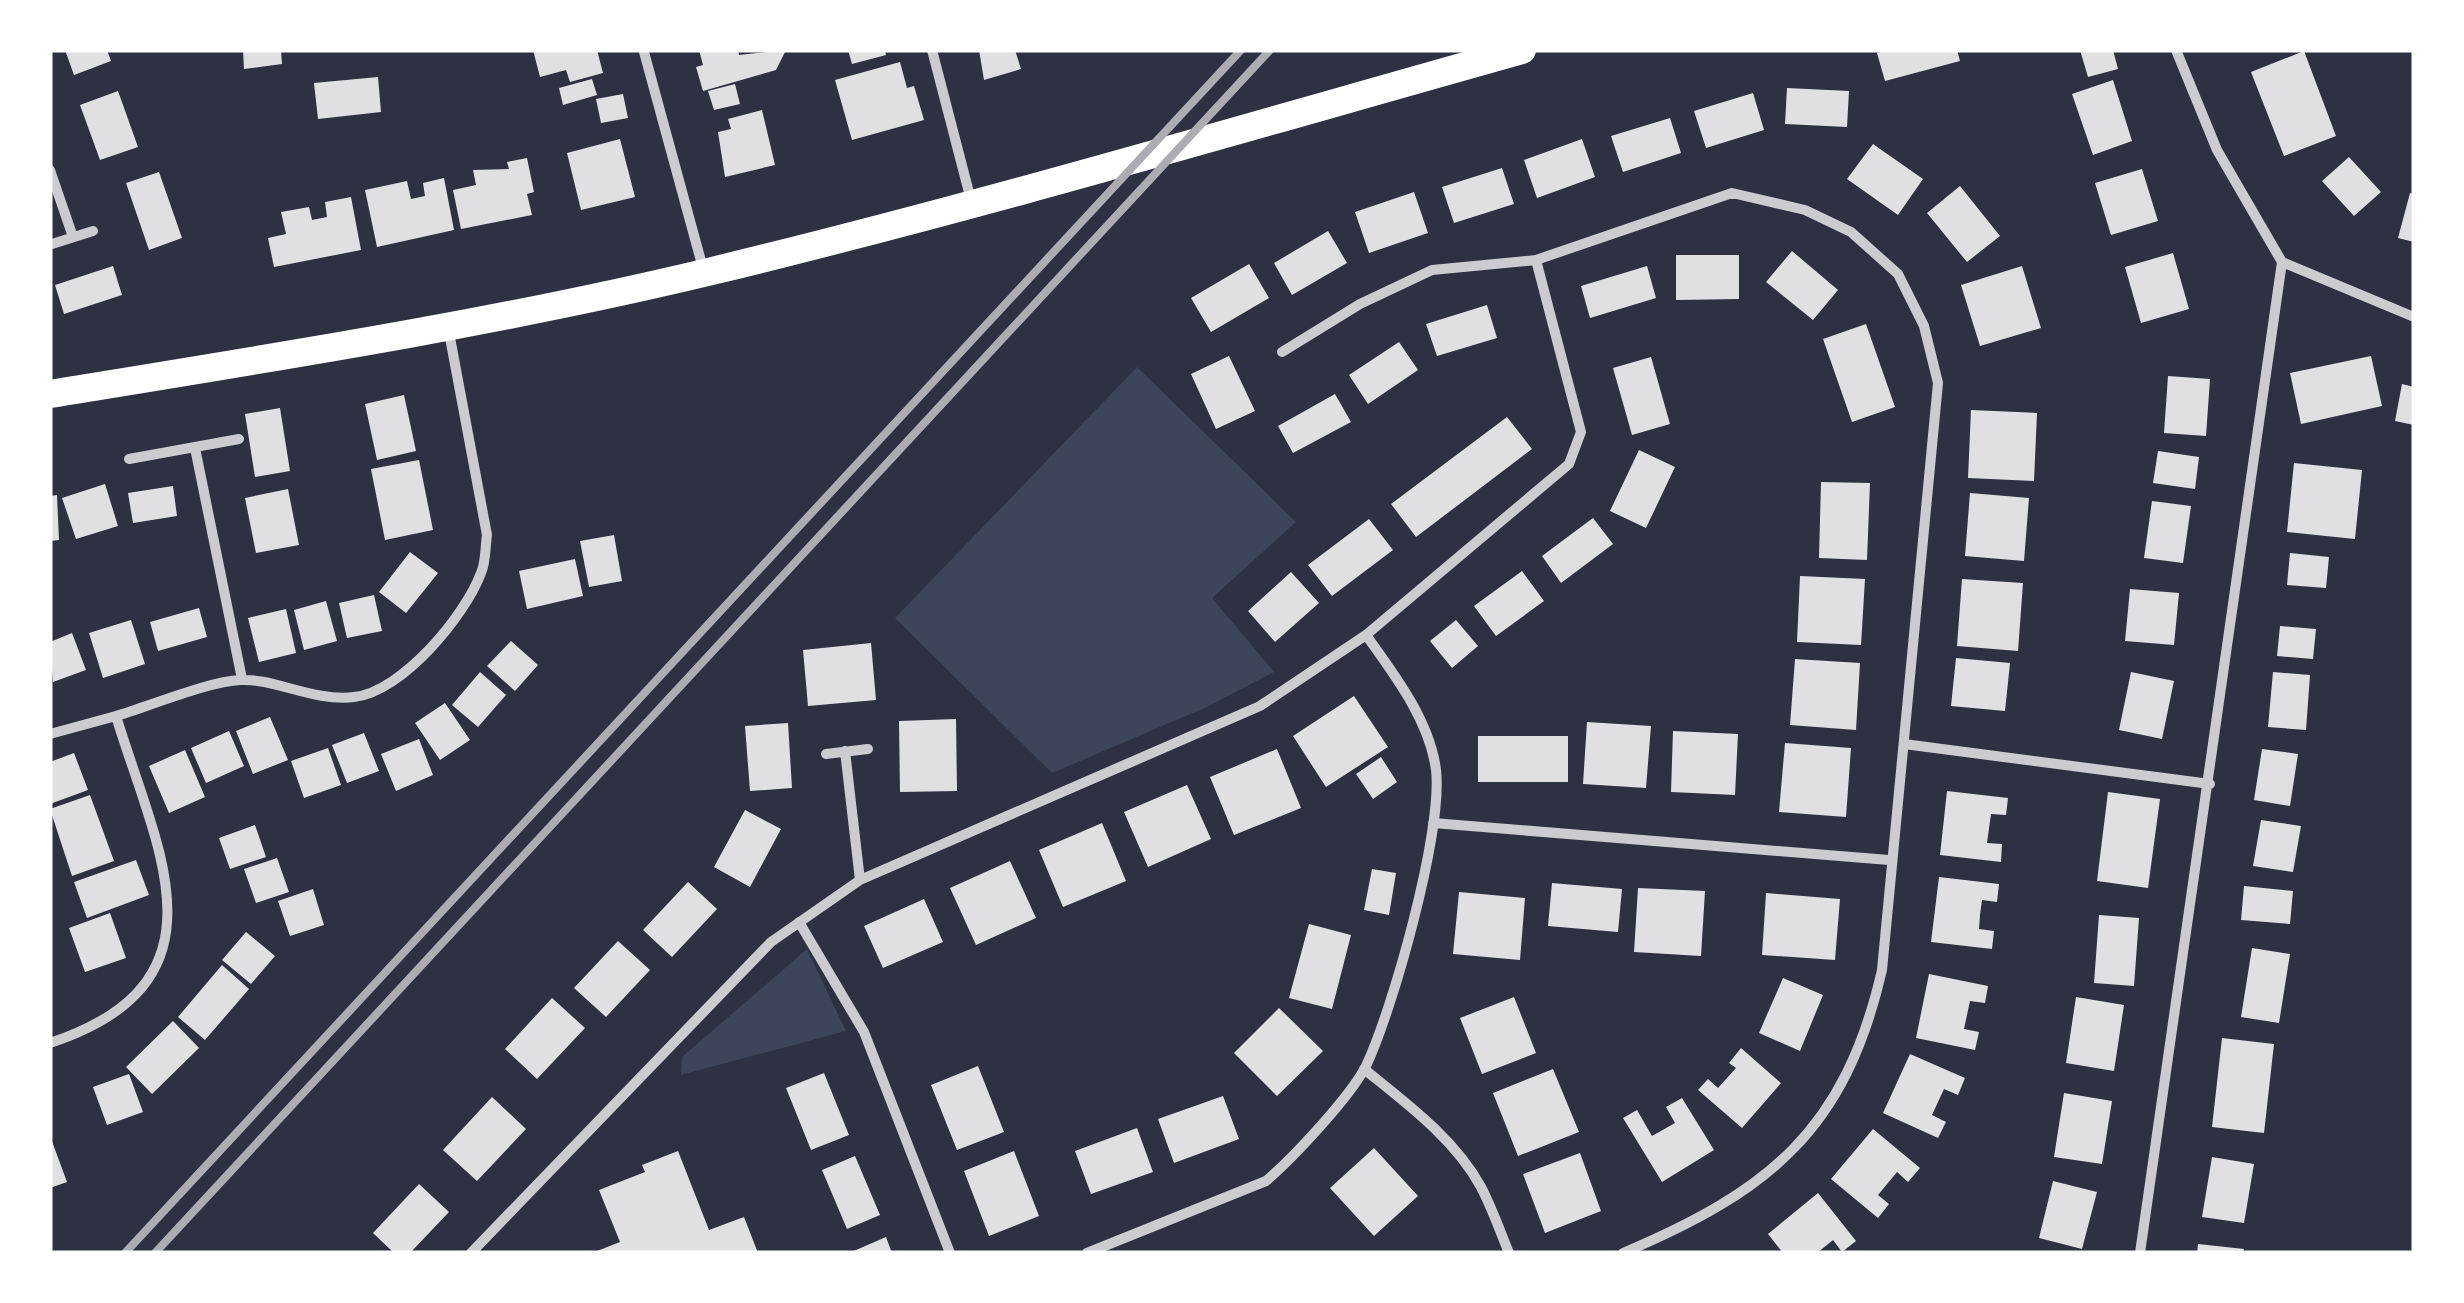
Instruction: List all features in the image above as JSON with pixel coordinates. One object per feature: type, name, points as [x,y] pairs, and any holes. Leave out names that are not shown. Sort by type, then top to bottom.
[{"type":"highway","points":[[50,394],[448,326],[704,272],[972,204],[1522,50]]},
{"type":"street","points":[[932,50],[972,204]]},
{"type":"street","points":[[2176,50],[2217,150],[2282,262],[2388,310],[2414,317]]},
{"type":"street","points":[[644,52],[704,272]]},
{"type":"street","points":[[50,170],[73,237]]},
{"type":"street","points":[[1282,352],[1360,304],[1432,270],[1536,260],[1732,192],[1806,210],[1851,232],[1898,274],[1924,326],[1938,383],[1904,744],[1889,860],[1882,970],[1871,1016],[1833,1100],[1773,1170],[1737,1198],[1623,1253]]},
{"type":"street","points":[[52,244],[93,231]]},
{"type":"street","points":[[475,1248],[771,942],[860,880],[1260,706],[1366,635],[1569,464],[1581,432],[1536,260]]},
{"type":"street","points":[[2140,1253],[2282,262]]},
{"type":"street","points":[[50,734],[242,679],[306,695],[356,698],[396,678],[439,640],[464,607],[483,570],[487,536],[448,326]]},
{"type":"street","points":[[129,459],[239,439]]},
{"type":"street","points":[[195,448],[242,679]]},
{"type":"street","points":[[1086,1253],[1266,1182],[1286,1164],[1364,1069],[1395,988],[1434,823],[1436,769],[1420,720],[1366,635]]},
{"type":"street","points":[[50,1044],[104,1022],[132,999],[168,940],[171,917],[164,874],[116,716]]},
{"type":"street","points":[[1904,744],[2210,784]]},
{"type":"street","points":[[826,754],[868,749]]},
{"type":"street","points":[[845,752],[860,880]]},
{"type":"street","points":[[1434,823],[1889,860]]},
{"type":"street","points":[[799,922],[864,1032],[950,1253]]},
{"type":"street","points":[[1364,1069],[1420,1114],[1454,1151],[1480,1185],[1509,1253]]},
{"type":"shaded area","points":[[1137,367],[1296,522],[1212,598],[1274,672],[1207,707],[1052,773],[895,618]]},
{"type":"shaded area","points":[[807,949],[846,1031],[681,1075],[682,1057]]},
{"type":"building","points":[[65,50],[107,50],[111,61],[74,75]]},
{"type":"building","points":[[243,50],[281,50],[282,64],[244,69]]},
{"type":"building","points":[[533,50],[597,50],[603,73],[570,82],[566,70],[540,77]]},
{"type":"building","points":[[699,50],[738,50],[739,55],[786,50],[776,70],[703,91],[696,67],[703,65]]},
{"type":"building","points":[[848,50],[885,50],[886,55],[852,64]]},
{"type":"building","points":[[979,50],[1015,50],[1021,69],[984,80]]},
{"type":"building","points":[[1957,50],[1960,61],[1885,81],[1877,53]]},
{"type":"building","points":[[2080,50],[2113,50],[2118,69],[2088,77]]},
{"type":"building","points":[[2304,51],[2336,136],[2284,156],[2251,72]]},
{"type":"building","points":[[900,62],[907,88],[914,86],[924,120],[852,140],[835,80]]},
{"type":"building","points":[[378,77],[381,112],[318,119],[314,83]]},
{"type":"building","points":[[592,79],[597,95],[563,105],[559,88]]},
{"type":"building","points":[[2113,80],[2132,141],[2093,155],[2072,94]]},
{"type":"building","points":[[735,84],[740,104],[714,110],[708,91]]},
{"type":"building","points":[[1787,88],[1849,91],[1847,127],[1785,124]]},
{"type":"building","points":[[118,91],[138,147],[100,160],[80,105]]},
{"type":"building","points":[[1753,93],[1764,130],[1706,148],[1694,111]]},
{"type":"building","points":[[623,94],[628,118],[601,123],[596,99]]},
{"type":"building","points":[[762,110],[775,165],[725,177],[718,132],[731,129],[728,119]]},
{"type":"building","points":[[1670,118],[1681,153],[1623,172],[1611,136]]},
{"type":"building","points":[[620,139],[635,197],[581,210],[567,153]]},
{"type":"building","points":[[1582,139],[1595,177],[1537,198],[1524,160]]},
{"type":"building","points":[[1873,144],[1923,179],[1898,215],[1847,179]]},
{"type":"building","points":[[2349,157],[2381,192],[2354,216],[2322,181]]},
{"type":"building","points":[[527,158],[534,192],[527,194],[532,215],[461,229],[453,190],[476,185],[473,170],[509,169],[507,162]]},
{"type":"building","points":[[1502,168],[1514,204],[1454,223],[1442,187]]},
{"type":"building","points":[[2142,169],[2158,221],[2111,235],[2095,183]]},
{"type":"building","points":[[159,172],[182,238],[149,250],[126,183]]},
{"type":"building","points":[[444,178],[454,230],[377,247],[365,190],[407,181],[411,199],[425,196],[423,183]]},
{"type":"building","points":[[1960,186],[2000,236],[1967,262],[1927,213]]},
{"type":"building","points":[[1414,192],[1428,233],[1369,253],[1355,212]]},
{"type":"building","points":[[2410,193],[2414,194],[2414,242],[2398,238]]},
{"type":"building","points":[[351,197],[361,250],[274,267],[268,238],[286,234],[281,212],[309,207],[312,220],[327,217],[325,202]]},
{"type":"building","points":[[1328,231],[1347,263],[1292,295],[1274,263]]},
{"type":"building","points":[[1792,251],[1838,290],[1813,320],[1766,282]]},
{"type":"building","points":[[2173,253],[2189,309],[2141,323],[2125,267]]},
{"type":"building","points":[[1676,255],[1739,255],[1739,299],[1676,300]]},
{"type":"building","points":[[1249,264],[1269,298],[1211,332],[1191,298]]},
{"type":"building","points":[[113,266],[122,295],[64,314],[55,285]]},
{"type":"building","points":[[1647,266],[1656,298],[1590,318],[1581,286]]},
{"type":"building","points":[[2022,266],[2041,328],[1980,346],[1961,285]]},
{"type":"building","points":[[1487,305],[1497,338],[1437,356],[1426,324]]},
{"type":"building","points":[[1866,324],[1895,407],[1852,422],[1823,339]]},
{"type":"building","points":[[1399,342],[1418,370],[1368,404],[1349,375]]},
{"type":"building","points":[[1229,356],[1255,411],[1216,429],[1191,374]]},
{"type":"building","points":[[2371,356],[2382,406],[2301,424],[2290,373]]},
{"type":"building","points":[[1651,357],[1670,424],[1632,435],[1613,368]]},
{"type":"building","points":[[2168,376],[2210,379],[2206,436],[2164,433]]},
{"type":"building","points":[[2402,384],[2414,387],[2414,425],[2395,421]]},
{"type":"building","points":[[1335,394],[1351,422],[1293,453],[1278,426]]},
{"type":"building","points":[[404,395],[416,451],[377,460],[365,404]]},
{"type":"building","points":[[280,408],[290,471],[255,477],[245,414]]},
{"type":"building","points":[[1971,410],[2037,413],[2034,481],[1968,478]]},
{"type":"building","points":[[1507,417],[1532,449],[1416,537],[1391,504]]},
{"type":"building","points":[[1639,450],[1675,467],[1646,528],[1610,511]]},
{"type":"building","points":[[2158,451],[2199,457],[2195,489],[2153,483]]},
{"type":"building","points":[[419,460],[433,530],[385,540],[371,469]]},
{"type":"building","points":[[2294,463],[2362,470],[2355,539],[2287,532]]},
{"type":"building","points":[[1821,482],[1870,483],[1867,560],[1819,558]]},
{"type":"building","points":[[105,484],[118,526],[76,539],[62,498]]},
{"type":"building","points":[[173,486],[177,516],[133,523],[128,493]]},
{"type":"building","points":[[288,489],[299,545],[256,553],[245,498]]},
{"type":"building","points":[[1970,493],[2029,498],[2024,561],[1965,556]]},
{"type":"building","points":[[57,495],[59,540],[50,541],[50,496]]},
{"type":"building","points":[[2152,501],[2191,506],[2183,563],[2144,558]]},
{"type":"building","points":[[1593,518],[1613,544],[1561,583],[1542,556]]},
{"type":"building","points":[[1369,519],[1393,550],[1332,596],[1308,565]]},
{"type":"building","points":[[614,535],[622,581],[589,587],[580,541]]},
{"type":"building","points":[[410,552],[438,573],[406,613],[379,592]]},
{"type":"building","points":[[2290,553],[2329,557],[2326,588],[2287,585]]},
{"type":"building","points":[[575,559],[583,596],[527,609],[519,571]]},
{"type":"building","points":[[1522,571],[1544,601],[1496,636],[1474,606]]},
{"type":"building","points":[[1291,572],[1319,603],[1275,642],[1248,611]]},
{"type":"building","points":[[1800,576],[1865,579],[1861,645],[1797,642]]},
{"type":"building","points":[[1962,579],[2023,583],[2018,651],[1957,646]]},
{"type":"building","points":[[2130,589],[2179,593],[2174,645],[2125,641]]},
{"type":"building","points":[[374,595],[382,631],[347,638],[339,603]]},
{"type":"building","points":[[326,601],[337,641],[304,650],[294,610]]},
{"type":"building","points":[[199,608],[207,637],[158,651],[150,622]]},
{"type":"building","points":[[286,609],[296,653],[259,662],[248,618]]},
{"type":"building","points":[[131,620],[145,664],[103,678],[89,633]]},
{"type":"building","points":[[1456,620],[1478,646],[1452,668],[1430,641]]},
{"type":"building","points":[[2280,626],[2316,629],[2313,659],[2277,656]]},
{"type":"building","points":[[72,633],[86,670],[53,682],[50,642]]},
{"type":"building","points":[[511,641],[538,665],[515,691],[487,666]]},
{"type":"building","points":[[871,643],[876,700],[808,706],[803,650]]},
{"type":"building","points":[[1956,658],[2010,663],[2005,711],[1951,706]]},
{"type":"building","points":[[1795,659],[1860,663],[1856,730],[1790,725]]},
{"type":"building","points":[[480,672],[506,695],[478,727],[452,705]]},
{"type":"building","points":[[2131,672],[2174,681],[2162,739],[2119,730]]},
{"type":"building","points":[[2273,672],[2310,675],[2306,730],[2268,727]]},
{"type":"building","points":[[1354,696],[1388,747],[1326,787],[1293,736]]},
{"type":"building","points":[[445,703],[470,740],[440,760],[415,723]]},
{"type":"building","points":[[270,717],[288,760],[253,774],[236,731]]},
{"type":"building","points":[[956,719],[957,791],[900,792],[899,721]]},
{"type":"building","points":[[1587,722],[1651,726],[1646,788],[1583,784]]},
{"type":"building","points":[[788,723],[792,788],[750,791],[745,726]]},
{"type":"building","points":[[229,731],[244,766],[206,783],[191,748]]},
{"type":"building","points":[[1673,731],[1738,734],[1735,795],[1671,792]]},
{"type":"building","points":[[364,733],[379,771],[347,783],[332,745]]},
{"type":"building","points":[[1478,736],[1568,736],[1568,782],[1478,782]]},
{"type":"building","points":[[419,739],[433,775],[396,791],[381,754]]},
{"type":"building","points":[[1785,743],[1851,748],[1846,817],[1779,812]]},
{"type":"building","points":[[328,748],[341,785],[304,798],[291,761]]},
{"type":"building","points":[[1277,749],[1301,808],[1234,835],[1210,777]]},
{"type":"building","points":[[2262,749],[2298,754],[2290,806],[2254,800]]},
{"type":"building","points":[[185,750],[205,797],[169,813],[149,766]]},
{"type":"building","points":[[74,753],[88,790],[50,804],[50,762]]},
{"type":"building","points":[[1381,757],[1397,782],[1373,799],[1356,774]]},
{"type":"building","points":[[1187,785],[1211,839],[1148,867],[1124,812]]},
{"type":"building","points":[[1947,791],[2008,798],[2006,815],[1991,814],[1987,843],[2002,844],[2001,862],[1940,855]]},
{"type":"building","points":[[2108,792],[2160,799],[2148,888],[2097,881]]},
{"type":"building","points":[[90,795],[114,861],[72,876],[50,809]]},
{"type":"building","points":[[745,810],[781,829],[750,887],[714,867]]},
{"type":"building","points":[[2261,820],[2301,826],[2293,872],[2253,866]]},
{"type":"building","points":[[1102,823],[1126,881],[1063,907],[1039,850]]},
{"type":"building","points":[[255,825],[266,857],[230,869],[219,838]]},
{"type":"building","points":[[277,858],[289,892],[256,903],[244,869]]},
{"type":"building","points":[[136,860],[149,895],[87,918],[74,882]]},
{"type":"building","points":[[1010,861],[1036,918],[976,945],[950,888]]},
{"type":"building","points":[[1372,869],[1396,873],[1389,915],[1364,910]]},
{"type":"building","points":[[1939,877],[1999,884],[1997,902],[1982,900],[1980,915],[1979,929],[1994,931],[1992,949],[1931,942]]},
{"type":"building","points":[[688,882],[717,909],[672,957],[643,930]]},
{"type":"building","points":[[1552,883],[1622,889],[1618,932],[1548,926]]},
{"type":"building","points":[[2244,886],[2293,891],[2290,924],[2241,920]]},
{"type":"building","points":[[1638,888],[1705,891],[1701,956],[1634,952]]},
{"type":"building","points":[[313,889],[324,925],[290,936],[278,901]]},
{"type":"building","points":[[1459,892],[1525,898],[1520,960],[1453,954]]},
{"type":"building","points":[[1766,893],[1840,899],[1835,960],[1762,955]]},
{"type":"building","points":[[924,899],[943,942],[883,968],[864,926]]},
{"type":"building","points":[[110,913],[126,958],[85,972],[69,928]]},
{"type":"building","points":[[2099,915],[2139,918],[2134,986],[2094,983]]},
{"type":"building","points":[[1309,924],[1351,935],[1332,1009],[1289,998]]},
{"type":"building","points":[[246,932],[275,956],[251,984],[222,960]]},
{"type":"building","points":[[618,941],[650,970],[606,1017],[574,988]]},
{"type":"building","points":[[2252,948],[2290,954],[2279,1023],[2241,1017]]},
{"type":"building","points":[[222,965],[249,989],[205,1040],[178,1017]]},
{"type":"building","points":[[1929,974],[1988,986],[1985,1003],[1970,1001],[1964,1029],[1979,1032],[1975,1050],[1916,1038]]},
{"type":"building","points":[[1783,978],[1823,995],[1800,1051],[1759,1033]]},
{"type":"building","points":[[1514,997],[1536,1053],[1482,1074],[1460,1018]]},
{"type":"building","points":[[2076,997],[2124,1005],[2114,1071],[2066,1063]]},
{"type":"building","points":[[552,998],[585,1028],[537,1079],[505,1049]]},
{"type":"building","points":[[1279,1008],[1323,1051],[1277,1096],[1234,1053]]},
{"type":"building","points":[[173,1021],[199,1048],[152,1094],[126,1067]]},
{"type":"building","points":[[2222,1038],[2274,1044],[2264,1133],[2212,1127]]},
{"type":"building","points":[[1741,1048],[1781,1083],[1742,1128],[1698,1090],[1708,1079],[1718,1088],[1736,1068],[1729,1063]]},
{"type":"building","points":[[1910,1054],[1965,1078],[1958,1095],[1944,1089],[1932,1115],[1946,1122],[1938,1138],[1883,1113]]},
{"type":"building","points":[[978,1066],[1004,1132],[957,1150],[931,1085]]},
{"type":"building","points":[[1553,1069],[1579,1132],[1518,1156],[1493,1093]]},
{"type":"building","points":[[824,1073],[849,1135],[811,1150],[786,1088]]},
{"type":"building","points":[[129,1074],[143,1112],[107,1125],[93,1087]]},
{"type":"building","points":[[2064,1093],[2112,1101],[2102,1164],[2054,1157]]},
{"type":"building","points":[[1223,1096],[1239,1139],[1174,1163],[1158,1119]]},
{"type":"building","points":[[492,1097],[526,1129],[477,1181],[443,1150]]},
{"type":"building","points":[[1682,1098],[1714,1150],[1662,1182],[1623,1118],[1637,1110],[1652,1136],[1675,1123],[1666,1107]]},
{"type":"building","points":[[1137,1128],[1153,1172],[1091,1194],[1075,1151]]},
{"type":"building","points":[[1873,1129],[1920,1168],[1908,1182],[1897,1172],[1878,1195],[1889,1204],[1878,1218],[1831,1179]]},
{"type":"building","points":[[50,1136],[67,1182],[50,1188]]},
{"type":"building","points":[[1374,1148],[1418,1196],[1374,1236],[1330,1188]]},
{"type":"building","points":[[678,1151],[709,1230],[744,1217],[758,1253],[592,1253],[620,1242],[599,1190],[645,1172],[642,1165]]},
{"type":"building","points":[[1014,1151],[1039,1216],[989,1236],[964,1171]]},
{"type":"building","points":[[1580,1153],[1601,1211],[1545,1233],[1523,1174]]},
{"type":"building","points":[[855,1156],[880,1215],[847,1229],[822,1170]]},
{"type":"building","points":[[2212,1157],[2254,1164],[2244,1223],[2202,1217]]},
{"type":"building","points":[[2053,1181],[2097,1192],[2082,1249],[2039,1238]]},
{"type":"building","points":[[419,1184],[449,1212],[410,1253],[394,1253],[373,1233]]},
{"type":"building","points":[[1818,1193],[1856,1241],[1842,1252],[1833,1240],[1817,1253],[1783,1253],[1768,1234]]},
{"type":"building","points":[[886,1237],[892,1253],[849,1253]]},
{"type":"building","points":[[2198,1244],[2244,1249],[2243,1253],[2197,1253]]},
{"type":"railway","points":[[125,1253],[1241,50]]},
{"type":"railway","points":[[155,1253],[1270,50]]}]
